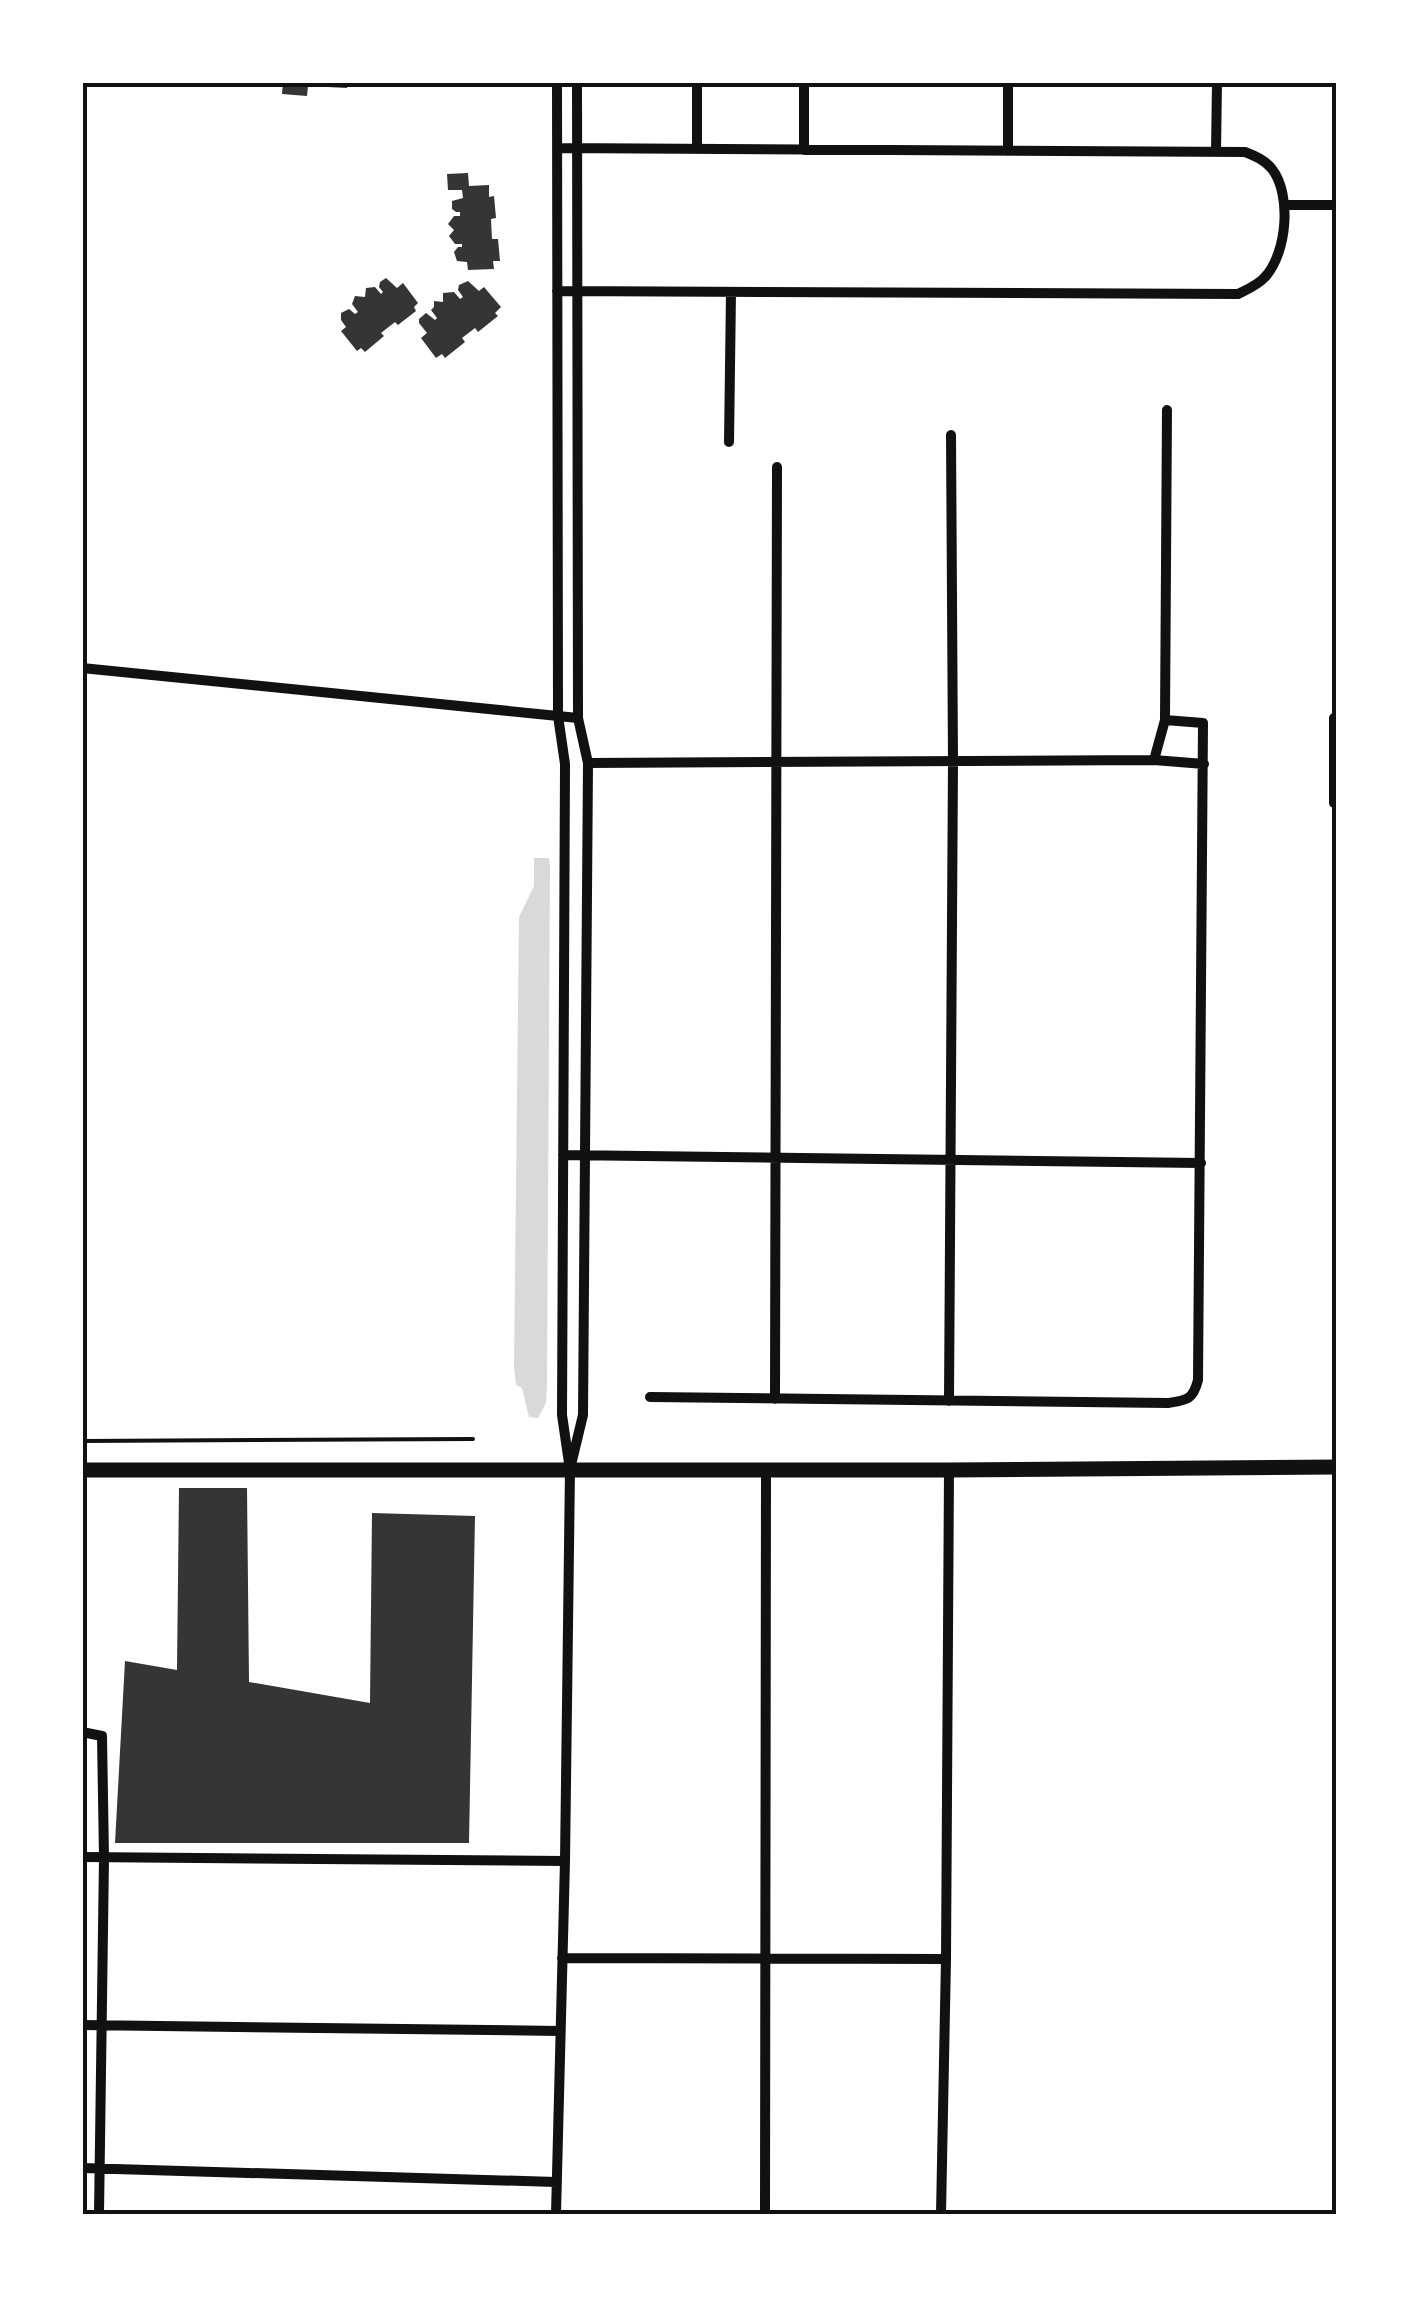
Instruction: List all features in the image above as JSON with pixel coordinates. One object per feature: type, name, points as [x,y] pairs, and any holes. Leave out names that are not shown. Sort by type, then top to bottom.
[{"type":"main road","points":[[82,1470],[1336,1467]]},
{"type":"street","points":[[556,2214],[570,1469],[562,1415],[565,764],[558,716],[558,82]]},
{"type":"street","points":[[570,1469],[583,1416],[588,763],[578,718],[577,82]]},
{"type":"street","points":[[696,82],[698,149]]},
{"type":"street","points":[[804,82],[804,150]]},
{"type":"street","points":[[1008,82],[1008,150]]},
{"type":"street","points":[[1216,152],[1217,82]]},
{"type":"street","points":[[556,291],[1238,294],[1267,274],[1275,260],[1284,205],[1283,191],[1270,166],[1245,152],[557,148]]},
{"type":"street","points":[[1284,205],[1336,205]]},
{"type":"street","points":[[730,442],[732,292]]},
{"type":"street","points":[[1154,760],[1165,720],[1167,410]]},
{"type":"street","points":[[949,1401],[951,435]]},
{"type":"street","points":[[775,1399],[777,466]]},
{"type":"street","points":[[82,668],[578,718]]},
{"type":"street","points":[[1334,718],[1336,803]]},
{"type":"street","points":[[650,1397],[1168,1403],[1187,1400],[1195,1392],[1202,1163],[1204,723],[1165,720]]},
{"type":"street","points":[[588,763],[1154,760],[1204,764]]},
{"type":"street","points":[[563,1155],[1202,1163]]},
{"type":"street","points":[[765,2214],[766,1470]]},
{"type":"street","points":[[941,2214],[950,1470]]},
{"type":"street","points":[[82,1732],[102,1736],[99,2214]]},
{"type":"street","points":[[82,1857],[564,1861]]},
{"type":"street","points":[[562,1958],[946,1960]]},
{"type":"street","points":[[82,2024],[560,2031]]},
{"type":"street","points":[[82,2168],[556,2182]]},
{"type":"path","points":[[82,1441],[474,1439]]},
{"type":"shaded area","points":[[534,858],[549,858],[550,866],[547,1384],[546,1403],[538,1418],[529,1417],[522,1388],[516,1385],[514,1366],[519,917],[534,886]]},
{"type":"building","points":[[283,82],[348,82],[347,88],[308,86],[307,96],[282,94]]},
{"type":"building","points":[[468,173],[469,186],[489,185],[489,197],[494,196],[496,218],[491,219],[492,239],[498,239],[500,261],[493,261],[494,269],[468,270],[467,262],[457,261],[454,252],[462,244],[455,244],[449,236],[454,230],[448,224],[454,216],[460,216],[460,212],[452,209],[452,201],[463,198],[462,190],[448,190],[447,174]]},
{"type":"building","points":[[386,278],[397,288],[403,283],[418,303],[416,311],[381,333],[384,336],[365,352],[361,348],[357,351],[341,331],[346,327],[341,313],[349,309],[358,312],[352,304],[355,296],[365,297],[366,288],[375,287],[381,294],[380,282]]},
{"type":"building","points":[[468,281],[479,291],[484,287],[501,307],[495,313],[498,316],[478,332],[475,328],[462,338],[465,342],[445,358],[442,354],[436,358],[421,338],[427,333],[419,319],[426,313],[435,320],[431,310],[434,301],[443,302],[443,293],[454,292],[460,299],[463,297],[459,285]]},
{"type":"building","points":[[179,1488],[247,1488],[249,1682],[370,1703],[372,1513],[475,1516],[469,1843],[115,1843],[125,1661],[177,1670]]}]
